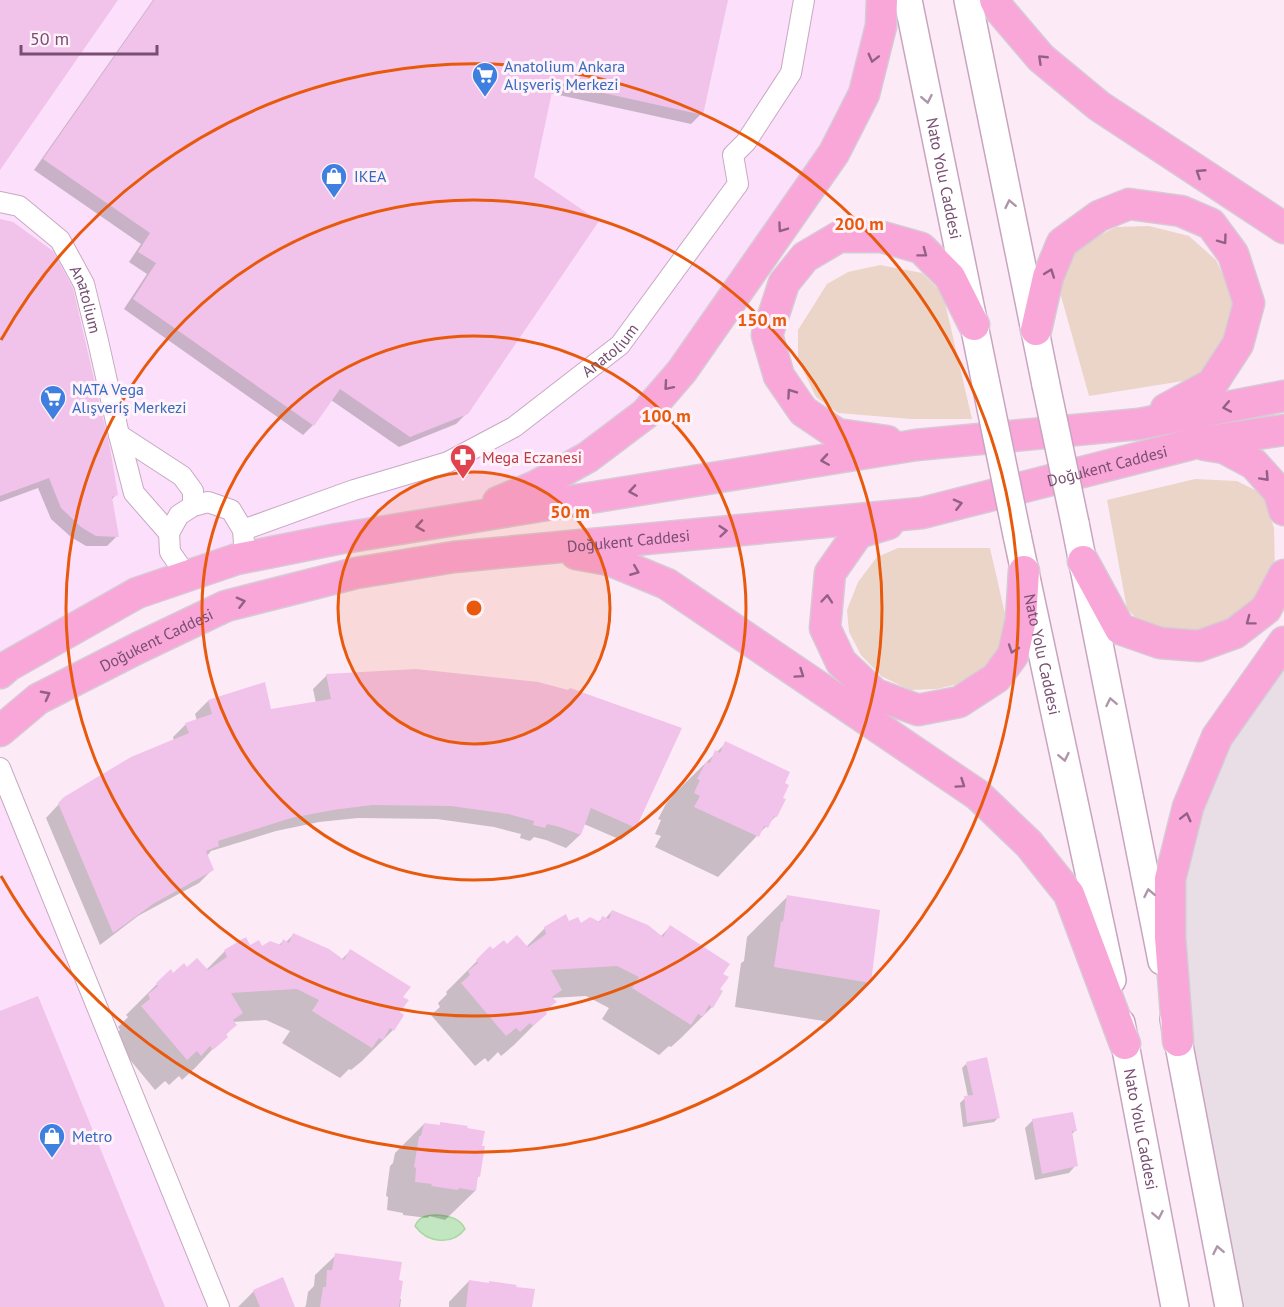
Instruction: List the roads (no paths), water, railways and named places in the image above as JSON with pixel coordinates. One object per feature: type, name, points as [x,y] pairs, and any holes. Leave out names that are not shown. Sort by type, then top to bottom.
[{"type":"main road","points":[[459,520],[536,486],[588,458],[645,414],[682,371],[834,153],[864,94],[881,26],[882,0]]},
{"type":"main road","name":"Nato Yolu Caddesi","points":[[908,0],[1024,571],[1125,1044],[1175,1307]]},
{"type":"main road","points":[[968,0],[1083,561],[1229,1307]]},
{"type":"main road","points":[[995,0],[1000,10],[1041,58],[1099,106],[1284,228]]},
{"type":"main road","points":[[1036,330],[1048,277],[1062,243],[1099,216],[1129,204],[1181,211],[1211,224],[1233,254],[1249,303],[1238,344],[1212,384],[1139,424]]},
{"type":"main road","points":[[916,445],[837,434],[803,411],[779,376],[767,334],[784,283],[805,257],[839,237],[882,237],[921,248],[950,277],[974,325]]},
{"type":"main road","name":"Doğukent Caddesi","points":[[0,673],[8,666],[137,593],[187,576],[244,544],[337,539],[916,445],[1139,424],[1284,396]]},
{"type":"main road","name":"Doğukent Caddesi","points":[[0,731],[38,699],[226,606],[356,573],[454,557],[922,513],[1196,443],[1284,430]]},
{"type":"main road","points":[[1196,443],[1224,448],[1254,464],[1279,492],[1284,510]]},
{"type":"main road","points":[[922,513],[858,533],[830,573],[825,628],[840,662],[875,694],[918,710],[959,702],[996,678],[1013,655],[1021,619],[1024,571]]},
{"type":"main road","points":[[454,557],[551,550],[609,560],[667,584],[978,795],[1029,844],[1069,894],[1125,1044]]},
{"type":"main road","points":[[1083,561],[1120,629],[1160,643],[1199,646],[1235,633],[1266,609],[1284,575]]},
{"type":"main road","points":[[1178,1041],[1170,937],[1170,879],[1188,807],[1217,737],[1284,642]]},
{"type":"street","name":"Anatolium","points":[[244,544],[354,490],[448,462],[514,427],[620,345],[738,184],[733,155],[747,142],[791,73],[804,0]]},
{"type":"street","name":"Anatolium","points":[[0,202],[19,206],[60,240],[84,284],[118,435],[134,493],[169,532],[170,552],[187,576]]},
{"type":"street","points":[[118,435],[182,476],[193,491],[193,506]]},
{"type":"street","points":[[169,532],[179,515],[193,506],[208,502],[231,510],[244,544]]},
{"type":"street","points":[[0,768],[219,1307]]},
{"type":"place","name":"Anatolium Ankara Alışveriş Merkezi","points":[[485,98]]},
{"type":"place","name":"IKEA","points":[[334,199]]},
{"type":"place","name":"NATA Vega Alışveriş Merkezi","points":[[53,421]]},
{"type":"place","name":"Mega Eczanesi","points":[[463,480]]},
{"type":"place","name":"Metro","points":[[52,1159]]}]
